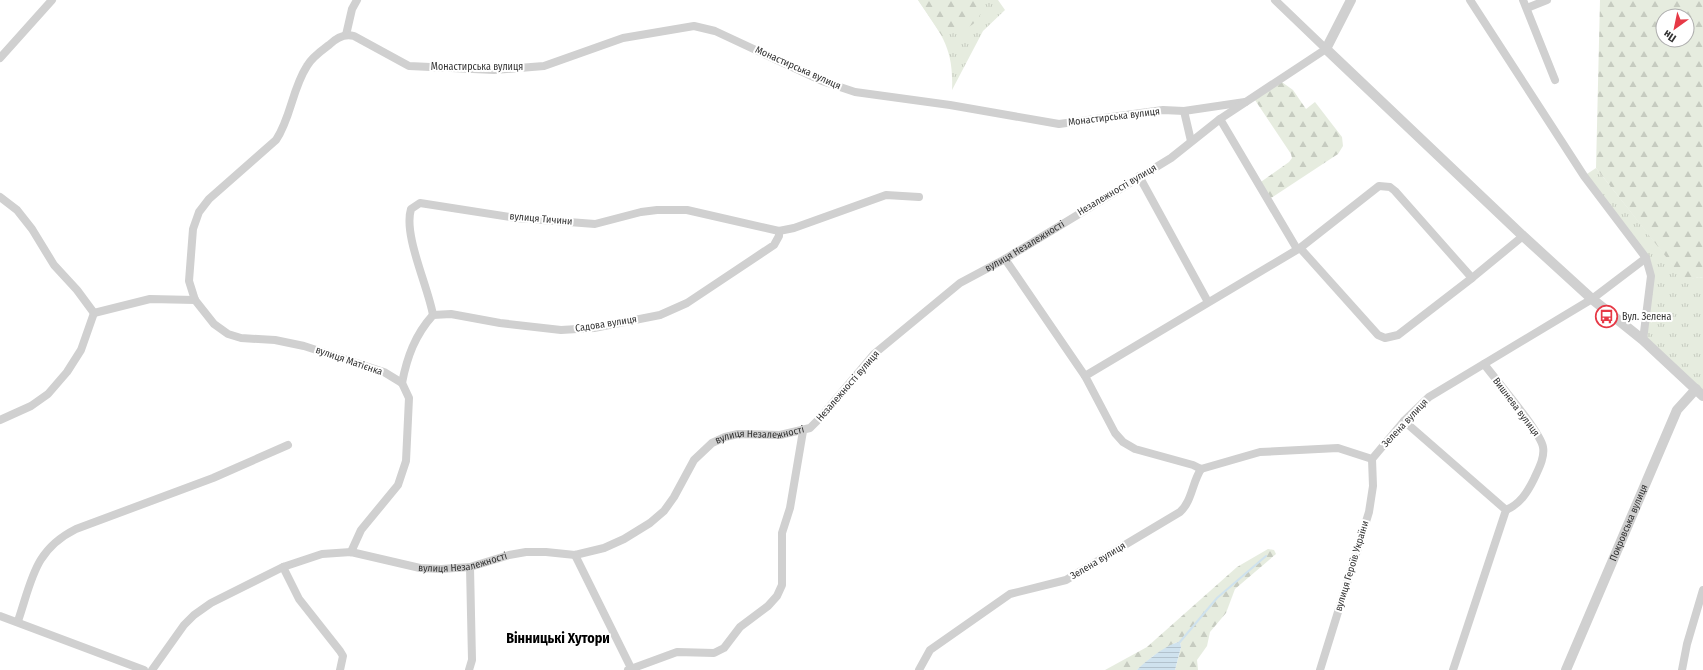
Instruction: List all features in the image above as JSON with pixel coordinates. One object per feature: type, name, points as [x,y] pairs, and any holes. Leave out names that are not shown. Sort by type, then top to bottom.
[{"type":"street","points":[[0,58],[52,0]]},
{"type":"street","points":[[94,314],[150,299],[195,300],[189,281],[189,273],[193,229],[198,212],[209,199],[276,140],[282,129],[307,66],[332,42],[346,35],[352,9],[357,0]]},
{"type":"street","points":[[1275,0],[1523,236],[1592,299],[1643,340],[1700,392]]},
{"type":"street","name":"Незалежності вулиця","points":[[152,670],[184,625],[194,615],[221,596],[282,567],[322,554],[351,552],[420,568],[470,567],[509,555],[526,552],[546,552],[575,555],[594,551],[619,542],[657,519],[674,497],[694,460],[712,443],[725,437],[738,434],[780,435],[803,431],[813,425],[870,359],[887,343],[960,283],[1005,259],[1139,176],[1171,158],[1220,119],[1326,49],[1351,0]]},
{"type":"street","points":[[1470,0],[1584,176],[1646,258],[1651,276],[1643,340]]},
{"type":"street","points":[[1523,0],[1555,80]]},
{"type":"street","points":[[1527,8],[1547,0]]},
{"type":"street","name":"Монастирська вулиця","points":[[346,35],[354,36],[409,66],[494,70],[544,66],[623,38],[694,26],[724,35],[822,81],[866,94],[950,105],[1059,124],[1162,110],[1184,111],[1245,102]]},
{"type":"street","points":[[1184,111],[1191,141]]},
{"type":"street","points":[[1220,119],[1299,248],[1378,334],[1385,338],[1398,335],[1472,278],[1523,236]]},
{"type":"street","points":[[1139,176],[1208,302]]},
{"type":"street","points":[[1085,376],[1299,248],[1374,189],[1384,185],[1395,191],[1472,278]]},
{"type":"street","points":[[779,231],[794,228],[886,195],[919,197]]},
{"type":"street","points":[[0,197],[17,210],[32,229],[54,265],[77,290],[94,314]]},
{"type":"street","name":"вулиця Тичини","points":[[433,314],[430,296],[415,253],[408,217],[411,209],[420,203],[516,218],[595,224],[641,212],[687,210],[779,231]]},
{"type":"street","name":"Садова вулиця","points":[[433,314],[451,314],[500,323],[561,330],[594,328],[660,315],[687,303],[774,245],[779,236],[779,231]]},
{"type":"street","name":"Зелена вулиця","points":[[1372,459],[1404,421],[1429,397],[1592,299],[1646,258]]},
{"type":"street","points":[[1005,259],[1085,376],[1115,433],[1123,442],[1135,449],[1193,465],[1201,469],[1260,452],[1338,448],[1372,459]]},
{"type":"street","name":"вулиця Матієнка","points":[[195,300],[214,324],[228,334],[241,338],[275,340],[304,346],[384,372],[402,383]]},
{"type":"street","points":[[0,420],[31,406],[48,394],[67,372],[81,350],[94,314]]},
{"type":"street","points":[[351,552],[361,530],[398,485],[406,461],[409,398],[402,383],[406,358],[416,338],[433,314]]},
{"type":"street","name":"Вишнева вулиця","points":[[1484,364],[1535,431],[1543,447],[1539,467],[1531,486],[1519,502],[1506,510]]},
{"type":"street","name":"Покровська вулиця","points":[[1566,670],[1677,410],[1700,392]]},
{"type":"street","points":[[1404,421],[1506,510],[1453,670]]},
{"type":"street","points":[[575,555],[630,669],[677,652],[714,653],[724,648],[740,627],[768,606],[777,596],[782,586],[782,533],[790,508],[803,431]]},
{"type":"street","points":[[18,621],[40,560],[48,548],[64,536],[76,529],[213,478],[288,445]]},
{"type":"street","name":"вулиця Героїв України","points":[[1320,670],[1369,512],[1373,486],[1372,459]]},
{"type":"street","name":"Зелена вулиця","points":[[919,670],[930,650],[1010,594],[1066,580],[1180,512],[1189,500],[1195,478],[1201,469]]},
{"type":"street","points":[[282,567],[299,599],[343,656],[340,670]]},
{"type":"street","points":[[470,567],[473,670]]},
{"type":"street","points":[[1682,670],[1687,644],[1703,590]]},
{"type":"street","points":[[0,616],[18,621],[144,670]]},
{"type":"street","points":[[469,670],[472,660]]},
{"type":"green space","points":[[918,0],[998,0],[1005,10],[983,31],[952,90],[951,63],[948,52],[939,32]]},
{"type":"green space","points":[[918,0],[980,0],[980,16],[971,26],[942,36]]},
{"type":"green space","points":[[1600,0],[1703,0],[1703,278],[1699,277],[1685,281],[1596,168]]},
{"type":"green space","points":[[1279,80],[1293,90],[1306,109],[1315,102],[1342,137],[1343,146],[1338,154],[1268,200],[1258,184],[1289,162],[1292,158],[1291,154],[1253,97]]},
{"type":"green space","points":[[1596,168],[1685,280],[1699,277],[1703,278],[1703,396],[1643,340],[1650,267],[1584,176]]},
{"type":"green space","points":[[1268,549],[1274,550],[1276,554],[1235,589],[1226,613],[1210,632],[1207,646],[1197,660],[1198,670],[1175,670],[1181,647],[1180,642],[1177,642],[1153,656],[1137,670],[1105,670],[1147,647],[1237,567]]},
{"type":"water","points":[[1180,642],[1181,647],[1175,670],[1137,670],[1145,662],[1170,645]]},
{"type":"waterway","points":[[1179,643],[1217,598],[1266,556]]},
{"type":"place","name":"Вул. Зелена","points":[[1607,317]]},
{"type":"district","name":"Вінницькі Хутори","points":[[558,638]]}]
